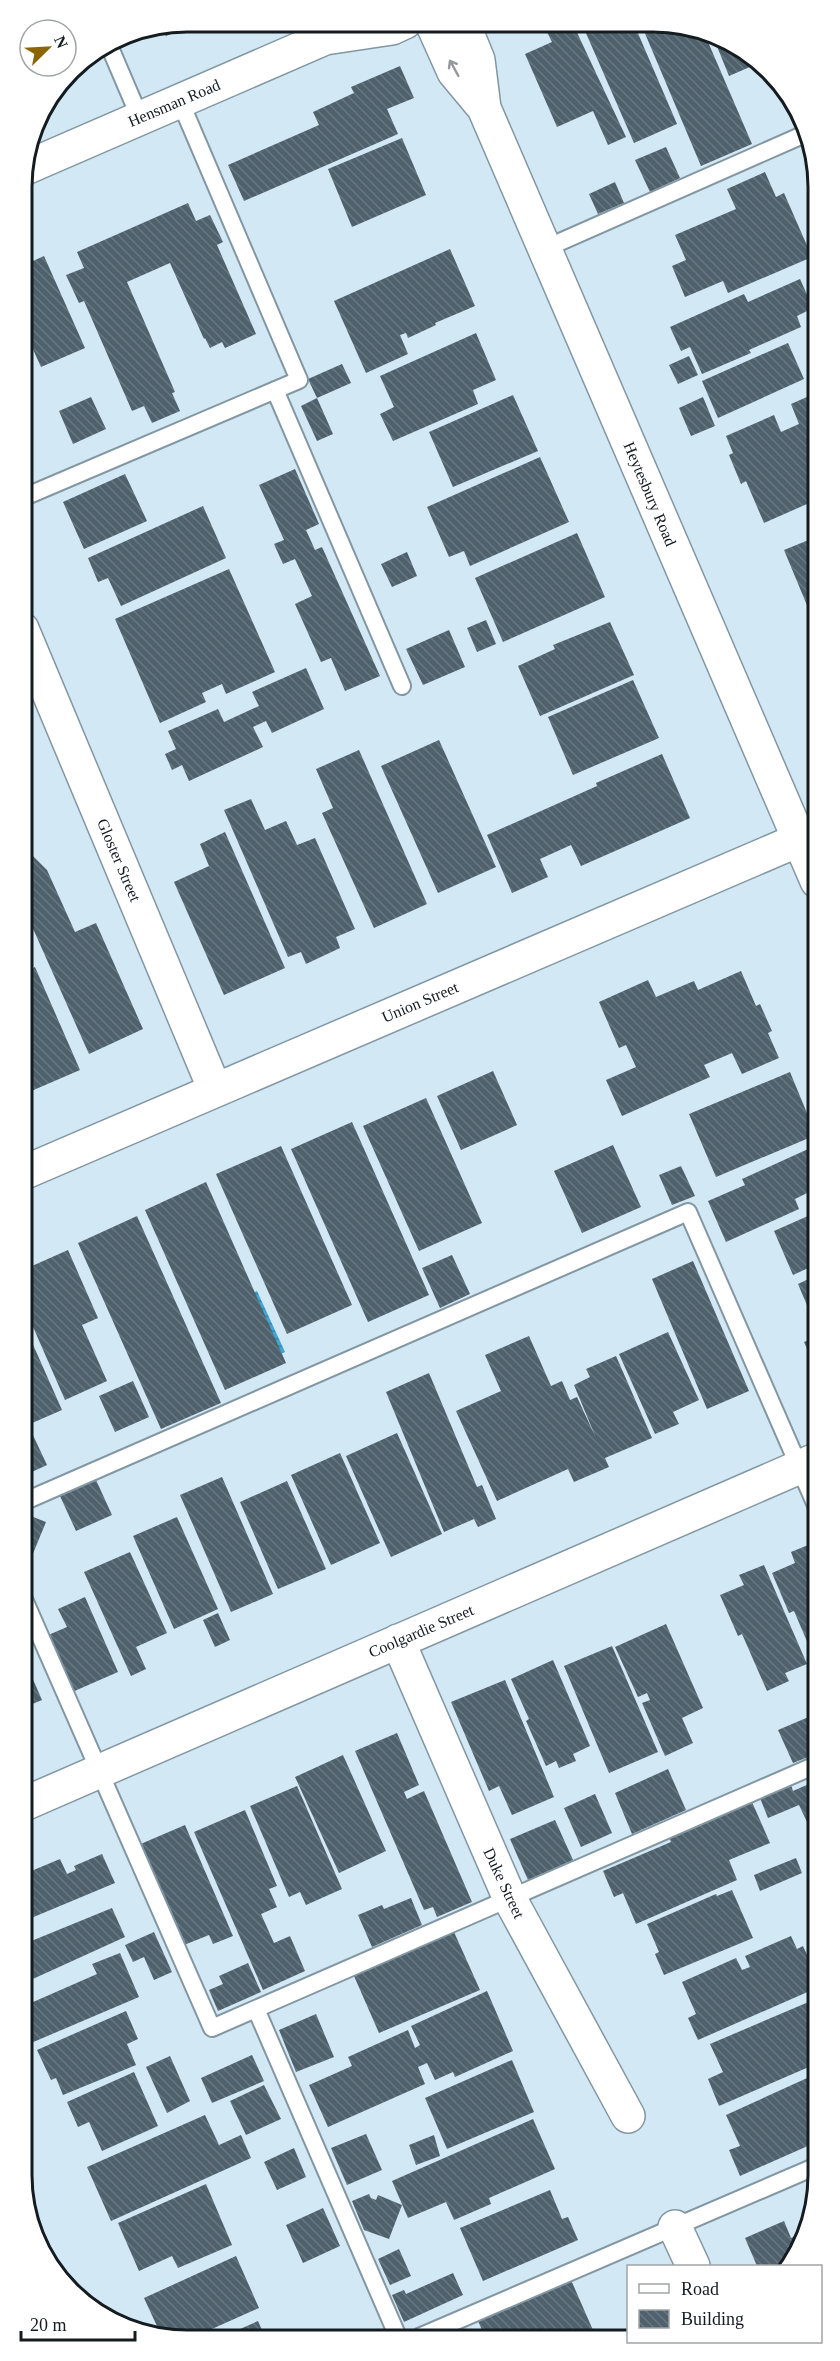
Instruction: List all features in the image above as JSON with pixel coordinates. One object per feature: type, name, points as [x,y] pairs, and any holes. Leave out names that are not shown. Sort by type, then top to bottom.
[{"type":"street","name":"Hensman Road","points":[[34,164],[332,32]]},
{"type":"street","name":"Heytesbury Road","points":[[436,32],[454,72],[484,108]]},
{"type":"street","name":"Heytesbury Road","points":[[467,32],[478,60],[484,108],[544,249],[808,836]]},
{"type":"street","name":"Gloster Street","points":[[32,653],[215,1090]]},
{"type":"street","name":"Union Street","points":[[32,1169],[808,836]]},
{"type":"street","name":"Coolgardie Street","points":[[32,1800],[808,1463]]},
{"type":"street","name":"Duke Street","points":[[398,1641],[510,1899],[628,2116]]},
{"type":"street","points":[[675,2227],[693,2265]]},
{"type":"lane","points":[[111,51],[140,118]]},
{"type":"lane","points":[[32,494],[299,380],[180,101]]},
{"type":"lane","points":[[544,249],[800,136]]},
{"type":"lane","points":[[275,390],[402,686]]},
{"type":"lane","points":[[32,1498],[688,1212],[808,1463]]},
{"type":"lane","points":[[32,1618],[212,2028],[808,1768]]},
{"type":"lane","points":[[256,2009],[395,2330]]},
{"type":"lane","points":[[434,2330],[808,2170]]},
{"type":"water","points":[[257,1291],[285,1352],[273,1358],[244,1296]]},
{"type":"building","points":[[547,32],[577,32],[626,137],[608,145],[593,111],[557,127],[525,54],[552,42]]},
{"type":"building","points":[[585,32],[637,32],[677,124],[634,143]]},
{"type":"building","points":[[644,32],[683,34],[708,41],[752,144],[701,166]]},
{"type":"building","points":[[716,45],[751,67],[729,76]]},
{"type":"building","points":[[400,66],[414,98],[387,109],[398,134],[244,201],[228,165],[319,125],[313,112],[354,93],[351,87]]},
{"type":"building","points":[[402,138],[426,195],[352,227],[328,169]]},
{"type":"building","points":[[666,147],[680,178],[650,192],[635,160]]},
{"type":"building","points":[[765,172],[776,197],[784,193],[808,248],[808,259],[728,293],[723,281],[685,297],[672,266],[686,260],[675,235],[736,209],[727,189]]},
{"type":"building","points":[[615,182],[624,203],[598,214],[589,194]]},
{"type":"building","points":[[188,203],[196,221],[210,215],[223,242],[217,245],[256,334],[225,348],[222,342],[210,348],[170,263],[127,282],[175,392],[172,393],[180,411],[152,423],[144,406],[132,411],[84,301],[79,303],[66,275],[84,268],[77,252]]},
{"type":"building","points":[[450,249],[475,306],[435,323],[436,325],[408,338],[406,333],[400,335],[408,354],[366,373],[334,301]]},
{"type":"building","points":[[44,256],[85,348],[41,367],[32,347],[32,261]]},
{"type":"building","points":[[800,279],[808,297],[808,310],[797,316],[801,327],[749,350],[751,353],[702,374],[690,347],[681,351],[670,327],[744,294],[748,302]]},
{"type":"building","points":[[476,333],[496,380],[473,390],[478,404],[393,441],[380,414],[394,407],[380,376]]},
{"type":"building","points":[[788,343],[804,379],[718,418],[702,381]]},
{"type":"building","points":[[689,356],[698,375],[678,384],[669,365]]},
{"type":"building","points":[[342,364],[351,383],[317,398],[308,379]]},
{"type":"building","points":[[513,395],[538,451],[453,487],[429,432]]},
{"type":"building","points":[[91,397],[106,429],[73,444],[59,411]]},
{"type":"building","points":[[703,397],[715,426],[691,436],[679,408]]},
{"type":"building","points":[[808,397],[808,504],[764,523],[746,481],[741,484],[729,455],[733,453],[726,436],[774,415],[781,432],[799,424],[791,404]]},
{"type":"building","points":[[317,398],[333,434],[317,441],[301,406]]},
{"type":"building","points":[[540,457],[569,522],[470,566],[464,551],[449,557],[427,507]]},
{"type":"building","points":[[295,469],[319,524],[306,530],[315,550],[322,547],[380,676],[345,691],[331,658],[321,662],[295,604],[312,596],[295,559],[283,564],[274,544],[284,540],[259,485]]},
{"type":"building","points":[[125,474],[147,521],[84,549],[63,502]]},
{"type":"building","points":[[203,506],[226,558],[121,606],[108,578],[98,582],[88,558]]},
{"type":"building","points":[[577,533],[605,597],[503,642],[475,578]]},
{"type":"building","points":[[808,540],[808,608],[784,550]]},
{"type":"building","points":[[407,552],[417,576],[392,587],[381,564]]},
{"type":"building","points":[[229,569],[275,672],[226,694],[222,684],[202,693],[206,702],[160,723],[115,619]]},
{"type":"building","points":[[486,620],[496,644],[477,652],[467,628]]},
{"type":"building","points":[[610,622],[634,675],[540,716],[518,666],[555,649],[553,645]]},
{"type":"building","points":[[449,630],[465,667],[423,685],[406,649]]},
{"type":"building","points":[[306,668],[324,709],[272,733],[266,721],[253,727],[263,747],[189,781],[182,765],[172,770],[165,754],[176,749],[168,731],[218,709],[224,722],[259,706],[252,692]]},
{"type":"building","points":[[633,680],[659,738],[573,775],[548,717]]},
{"type":"building","points":[[439,740],[496,867],[438,893],[381,766]]},
{"type":"building","points":[[359,750],[427,904],[374,928],[322,813],[333,808],[316,769]]},
{"type":"building","points":[[662,754],[690,818],[581,866],[571,845],[540,859],[548,877],[512,893],[487,835]]},
{"type":"building","points":[[251,799],[265,830],[286,821],[297,845],[315,838],[355,929],[336,937],[340,948],[306,964],[301,952],[288,957],[224,810]]},
{"type":"building","points":[[225,832],[285,968],[224,995],[174,882],[209,866],[200,844]]},
{"type":"building","points":[[32,856],[47,870],[75,932],[96,923],[143,1029],[89,1054],[32,926]]},
{"type":"building","points":[[35,967],[80,1070],[32,1091],[32,968]]},
{"type":"building","points":[[741,971],[756,1006],[760,1004],[772,1031],[768,1033],[779,1058],[742,1074],[732,1053],[704,1065],[710,1077],[622,1116],[606,1080],[636,1067],[626,1045],[619,1048],[599,1002],[648,980],[656,997],[694,981],[698,990]]},
{"type":"building","points":[[493,1071],[517,1125],[461,1150],[437,1096]]},
{"type":"building","points":[[790,1072],[808,1116],[808,1138],[716,1177],[689,1114]]},
{"type":"building","points":[[426,1098],[482,1223],[419,1251],[363,1126]]},
{"type":"building","points":[[352,1122],[429,1295],[368,1322],[291,1149]]},
{"type":"building","points":[[613,1145],[641,1207],[582,1233],[554,1171]]},
{"type":"building","points":[[281,1146],[352,1305],[287,1334],[216,1174]]},
{"type":"building","points":[[808,1149],[808,1192],[795,1199],[799,1209],[726,1242],[708,1201],[745,1185],[742,1179]]},
{"type":"building","points":[[681,1166],[695,1196],[672,1205],[659,1175]]},
{"type":"building","points":[[206,1182],[286,1363],[225,1390],[145,1210]]},
{"type":"building","points":[[137,1216],[221,1403],[161,1429],[78,1243]]},
{"type":"building","points":[[808,1216],[808,1268],[793,1275],[774,1231]]},
{"type":"building","points":[[68,1250],[98,1318],[82,1325],[107,1381],[65,1400],[32,1325],[32,1266]]},
{"type":"building","points":[[452,1255],[470,1294],[440,1308],[422,1268]]},
{"type":"building","points":[[693,1261],[749,1391],[707,1409],[652,1279]]},
{"type":"building","points":[[808,1279],[808,1308],[798,1284]]},
{"type":"building","points":[[668,1332],[699,1400],[673,1412],[679,1424],[655,1434],[619,1354]]},
{"type":"building","points":[[529,1336],[551,1386],[562,1381],[570,1400],[577,1397],[596,1438],[574,1385],[590,1377],[586,1369],[616,1356],[652,1438],[605,1458],[609,1467],[574,1482],[568,1469],[497,1501],[456,1411],[501,1391],[485,1355]]},
{"type":"building","points":[[32,1342],[62,1410],[32,1423]]},
{"type":"building","points":[[429,1373],[477,1487],[482,1485],[496,1519],[478,1527],[474,1519],[444,1532],[386,1392]]},
{"type":"building","points":[[133,1381],[149,1417],[115,1432],[99,1396]]},
{"type":"building","points":[[32,1433],[47,1465],[32,1472]]},
{"type":"building","points":[[397,1433],[442,1534],[391,1557],[346,1456]]},
{"type":"building","points":[[340,1453],[380,1543],[331,1565],[291,1475]]},
{"type":"building","points":[[222,1477],[273,1594],[231,1612],[180,1495]]},
{"type":"building","points":[[96,1480],[112,1515],[76,1531],[60,1496]]},
{"type":"building","points":[[287,1481],[326,1569],[278,1589],[240,1502]]},
{"type":"building","points":[[32,1517],[46,1522],[32,1556]]},
{"type":"building","points":[[177,1517],[218,1609],[174,1629],[133,1536]]},
{"type":"building","points":[[808,1545],[808,1644],[794,1611],[789,1613],[772,1573],[795,1563],[791,1552]]},
{"type":"building","points":[[130,1552],[167,1633],[136,1647],[146,1669],[131,1676],[84,1572]]},
{"type":"building","points":[[764,1565],[807,1664],[785,1673],[789,1681],[767,1691],[742,1634],[738,1636],[720,1595],[744,1585],[739,1575]]},
{"type":"building","points":[[85,1597],[118,1672],[70,1693],[46,1636],[67,1627],[58,1609]]},
{"type":"building","points":[[218,1613],[230,1640],[215,1647],[203,1620]]},
{"type":"building","points":[[666,1624],[703,1708],[682,1718],[693,1743],[665,1756],[642,1703],[650,1700],[647,1693],[638,1697],[615,1647]]},
{"type":"building","points":[[612,1646],[658,1752],[609,1773],[564,1666]]},
{"type":"building","points":[[553,1660],[590,1746],[573,1754],[576,1761],[559,1768],[556,1761],[546,1766],[511,1679]]},
{"type":"building","points":[[32,1677],[42,1700],[32,1704]]},
{"type":"building","points":[[505,1680],[554,1797],[512,1815],[499,1786],[489,1791],[451,1702]]},
{"type":"building","points":[[808,1717],[808,1757],[793,1763],[778,1730]]},
{"type":"building","points":[[397,1733],[419,1785],[404,1792],[407,1799],[424,1791],[472,1902],[437,1917],[433,1907],[424,1910],[355,1751]]},
{"type":"building","points":[[343,1755],[386,1851],[339,1873],[295,1777]]},
{"type":"building","points":[[668,1769],[686,1810],[632,1834],[615,1793]]},
{"type":"building","points":[[808,1784],[808,1822],[799,1805],[768,1818],[760,1798],[791,1785],[793,1791]]},
{"type":"building","points":[[297,1786],[342,1889],[306,1905],[300,1892],[289,1897],[250,1806]]},
{"type":"building","points":[[595,1794],[612,1833],[581,1847],[564,1808]]},
{"type":"building","points":[[752,1802],[770,1843],[729,1860],[737,1880],[636,1924],[623,1893],[614,1897],[603,1871],[671,1842],[669,1838]]},
{"type":"building","points":[[245,1810],[277,1886],[269,1889],[277,1907],[261,1914],[274,1943],[290,1936],[305,1971],[263,1990],[194,1832]]},
{"type":"building","points":[[555,1820],[573,1860],[528,1880],[510,1839]]},
{"type":"building","points":[[185,1825],[233,1936],[213,1944],[209,1935],[179,1947],[136,1846]]},
{"type":"building","points":[[102,1854],[115,1883],[32,1918],[32,1871],[60,1859],[67,1874],[76,1870],[74,1866]]},
{"type":"building","points":[[796,1858],[802,1873],[760,1891],[754,1875]]},
{"type":"building","points":[[732,1890],[753,1938],[664,1975],[655,1954],[659,1952],[647,1924],[716,1894],[717,1896]]},
{"type":"building","points":[[411,1898],[422,1925],[372,1947],[358,1915],[382,1905],[384,1909]]},
{"type":"building","points":[[112,1908],[125,1937],[32,1979],[32,1941]]},
{"type":"building","points":[[154,1932],[172,1972],[154,1980],[144,1957],[133,1962],[125,1945]]},
{"type":"building","points":[[454,1932],[480,1990],[379,2033],[354,1976]]},
{"type":"building","points":[[791,1936],[797,1949],[803,1946],[808,1957],[808,1992],[698,2040],[688,2018],[696,2014],[682,1982],[736,1958],[742,1970],[750,1967],[745,1956]]},
{"type":"building","points":[[120,1953],[139,1997],[32,2043],[32,2002],[97,1974],[92,1964]]},
{"type":"building","points":[[248,1963],[261,1992],[218,2011],[209,1990],[223,1984],[219,1976]]},
{"type":"building","points":[[487,1991],[513,2051],[455,2077],[453,2072],[435,2080],[427,2063],[418,2067],[425,2084],[328,2127],[309,2085],[352,2066],[348,2057],[408,2030],[415,2048],[420,2045],[411,2026]]},
{"type":"building","points":[[808,2002],[808,2067],[719,2106],[708,2079],[723,2072],[710,2044]]},
{"type":"building","points":[[126,2011],[138,2039],[127,2044],[136,2065],[63,2095],[56,2078],[51,2080],[37,2050]]},
{"type":"building","points":[[316,2014],[334,2057],[296,2072],[279,2030]]},
{"type":"building","points":[[252,2055],[264,2081],[212,2103],[201,2078]]},
{"type":"building","points":[[170,2056],[190,2101],[167,2113],[146,2067]]},
{"type":"building","points":[[512,2060],[534,2112],[447,2149],[425,2098]]},
{"type":"building","points":[[134,2072],[158,2126],[102,2151],[89,2122],[78,2127],[67,2102]]},
{"type":"building","points":[[808,2078],[808,2146],[740,2176],[729,2150],[740,2146],[726,2115]]},
{"type":"building","points":[[264,2085],[281,2119],[246,2135],[230,2101]]},
{"type":"building","points":[[205,2115],[219,2145],[241,2135],[251,2158],[111,2221],[87,2167]]},
{"type":"building","points":[[533,2119],[555,2169],[489,2198],[491,2204],[454,2220],[446,2202],[408,2218],[392,2181]]},
{"type":"building","points":[[366,2134],[382,2170],[347,2185],[331,2148]]},
{"type":"building","points":[[434,2135],[440,2156],[416,2165],[409,2145]]},
{"type":"building","points":[[294,2148],[306,2177],[277,2190],[264,2162]]},
{"type":"building","points":[[206,2184],[232,2245],[178,2268],[172,2256],[139,2271],[118,2223]]},
{"type":"building","points":[[550,2190],[562,2219],[568,2217],[578,2240],[483,2281],[460,2228]]},
{"type":"building","points":[[369,2194],[376,2200],[378,2195],[402,2205],[389,2239],[364,2230],[352,2201]]},
{"type":"building","points":[[323,2208],[340,2246],[303,2263],[286,2225]]},
{"type":"building","points":[[784,2221],[791,2238],[796,2236],[778,2265],[757,2265],[745,2238]]},
{"type":"building","points":[[399,2249],[411,2276],[390,2285],[378,2259]]},
{"type":"building","points":[[236,2256],[259,2308],[210,2330],[187,2330],[157,2327],[144,2298]]},
{"type":"building","points":[[453,2273],[463,2295],[404,2322],[392,2295],[404,2290],[406,2294]]},
{"type":"building","points":[[571,2280],[593,2330],[482,2330],[478,2321]]},
{"type":"building","points":[[258,2321],[262,2330],[238,2330]]}]
